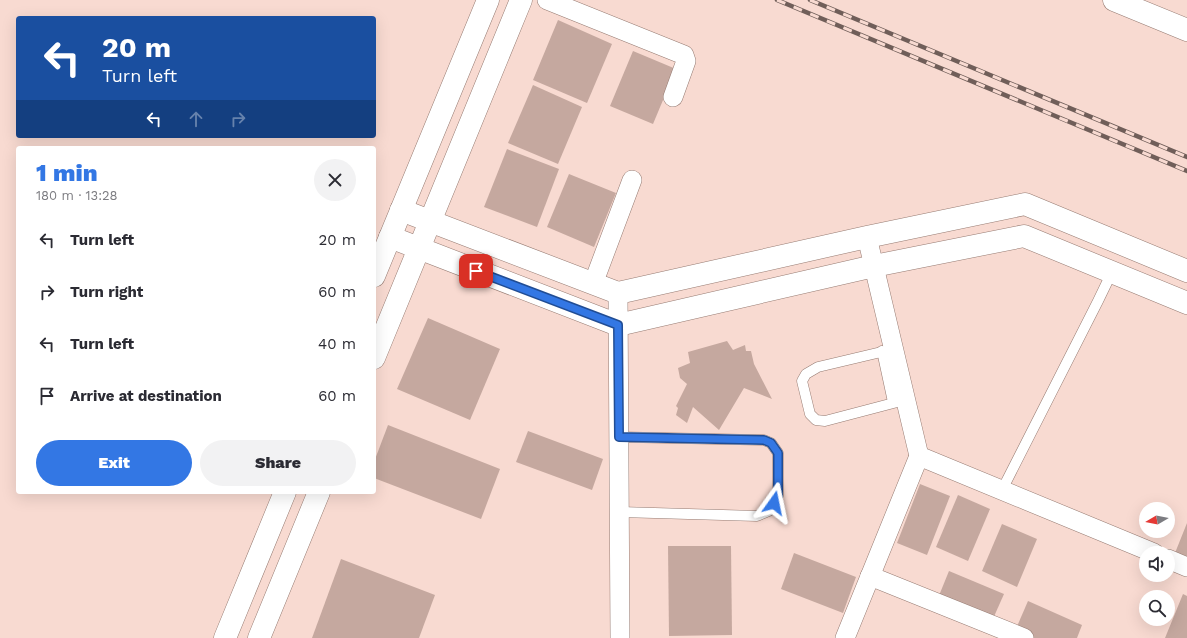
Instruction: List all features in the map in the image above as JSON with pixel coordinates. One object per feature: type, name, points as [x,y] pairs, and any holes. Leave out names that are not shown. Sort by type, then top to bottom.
[{"type":"street","points":[[376,271],[488,0]]},
{"type":"street","points":[[376,353],[521,0]]},
{"type":"street","points":[[547,0],[684,55],[686,60],[673,97]]},
{"type":"street","points":[[1114,0],[1187,30]]},
{"type":"street","points":[[593,284],[632,180]]},
{"type":"street","points":[[401,210],[618,293],[867,236],[1024,204],[1187,271]]},
{"type":"street","points":[[845,638],[919,456],[899,401],[867,236]]},
{"type":"street","points":[[390,237],[618,325],[874,266],[1024,236],[1187,303]]},
{"type":"street","points":[[618,293],[620,638]]},
{"type":"street","points":[[919,456],[1139,547]]},
{"type":"street","points":[[225,638],[284,494]]},
{"type":"street","points":[[259,638],[318,494]]},
{"type":"street","points":[[1175,562],[1187,567]]},
{"type":"street","points":[[870,576],[1024,638]]},
{"type":"lane","points":[[1002,490],[1112,272]]},
{"type":"lane","points":[[888,350],[818,367],[806,374],[802,381],[810,414],[816,420],[825,421],[899,401]]},
{"type":"lane","points":[[619,437],[764,440],[771,443],[778,453],[778,496],[770,511],[757,516],[620,512]]},
{"type":"building","points":[[558,20],[612,44],[587,103],[533,80]]},
{"type":"building","points":[[633,51],[676,69],[653,124],[610,106]]},
{"type":"building","points":[[533,85],[582,107],[558,164],[508,143]]},
{"type":"building","points":[[507,149],[559,169],[537,227],[484,207]]},
{"type":"building","points":[[569,174],[616,193],[594,247],[547,227]]},
{"type":"building","points":[[428,318],[500,349],[470,420],[397,389]]},
{"type":"building","points":[[727,341],[733,350],[745,345],[746,351],[751,351],[754,364],[772,399],[744,388],[719,430],[693,407],[687,423],[676,415],[678,408],[676,406],[687,384],[680,378],[678,368],[690,363],[688,352]]},
{"type":"building","points":[[388,425],[500,469],[481,519],[376,479],[376,457]]},
{"type":"building","points":[[528,431],[603,459],[592,490],[516,462]]},
{"type":"building","points":[[920,484],[950,496],[927,555],[897,543]]},
{"type":"building","points":[[958,495],[990,509],[968,561],[936,547]]},
{"type":"building","points":[[1187,523],[1187,563],[1175,559],[1175,553]]},
{"type":"building","points":[[1002,524],[1037,539],[1017,587],[982,571]]},
{"type":"building","points":[[668,546],[731,546],[732,635],[669,636]]},
{"type":"building","points":[[794,553],[856,577],[843,613],[781,589]]},
{"type":"building","points":[[341,559],[435,595],[419,638],[312,638]]},
{"type":"building","points":[[949,571],[1004,594],[992,621],[938,598]]},
{"type":"building","points":[[1183,594],[1187,596],[1187,638],[1165,638],[1170,626],[1175,626],[1175,614]]},
{"type":"building","points":[[1028,601],[1082,625],[1077,638],[1031,638],[1015,631]]},
{"type":"railway","points":[[777,0],[1187,171]]},
{"type":"railway","points":[[810,0],[1187,157]]},
{"type":"route","points":[[476,271],[618,325],[619,437],[764,440],[771,443],[778,453],[778,496],[774,503]]}]
